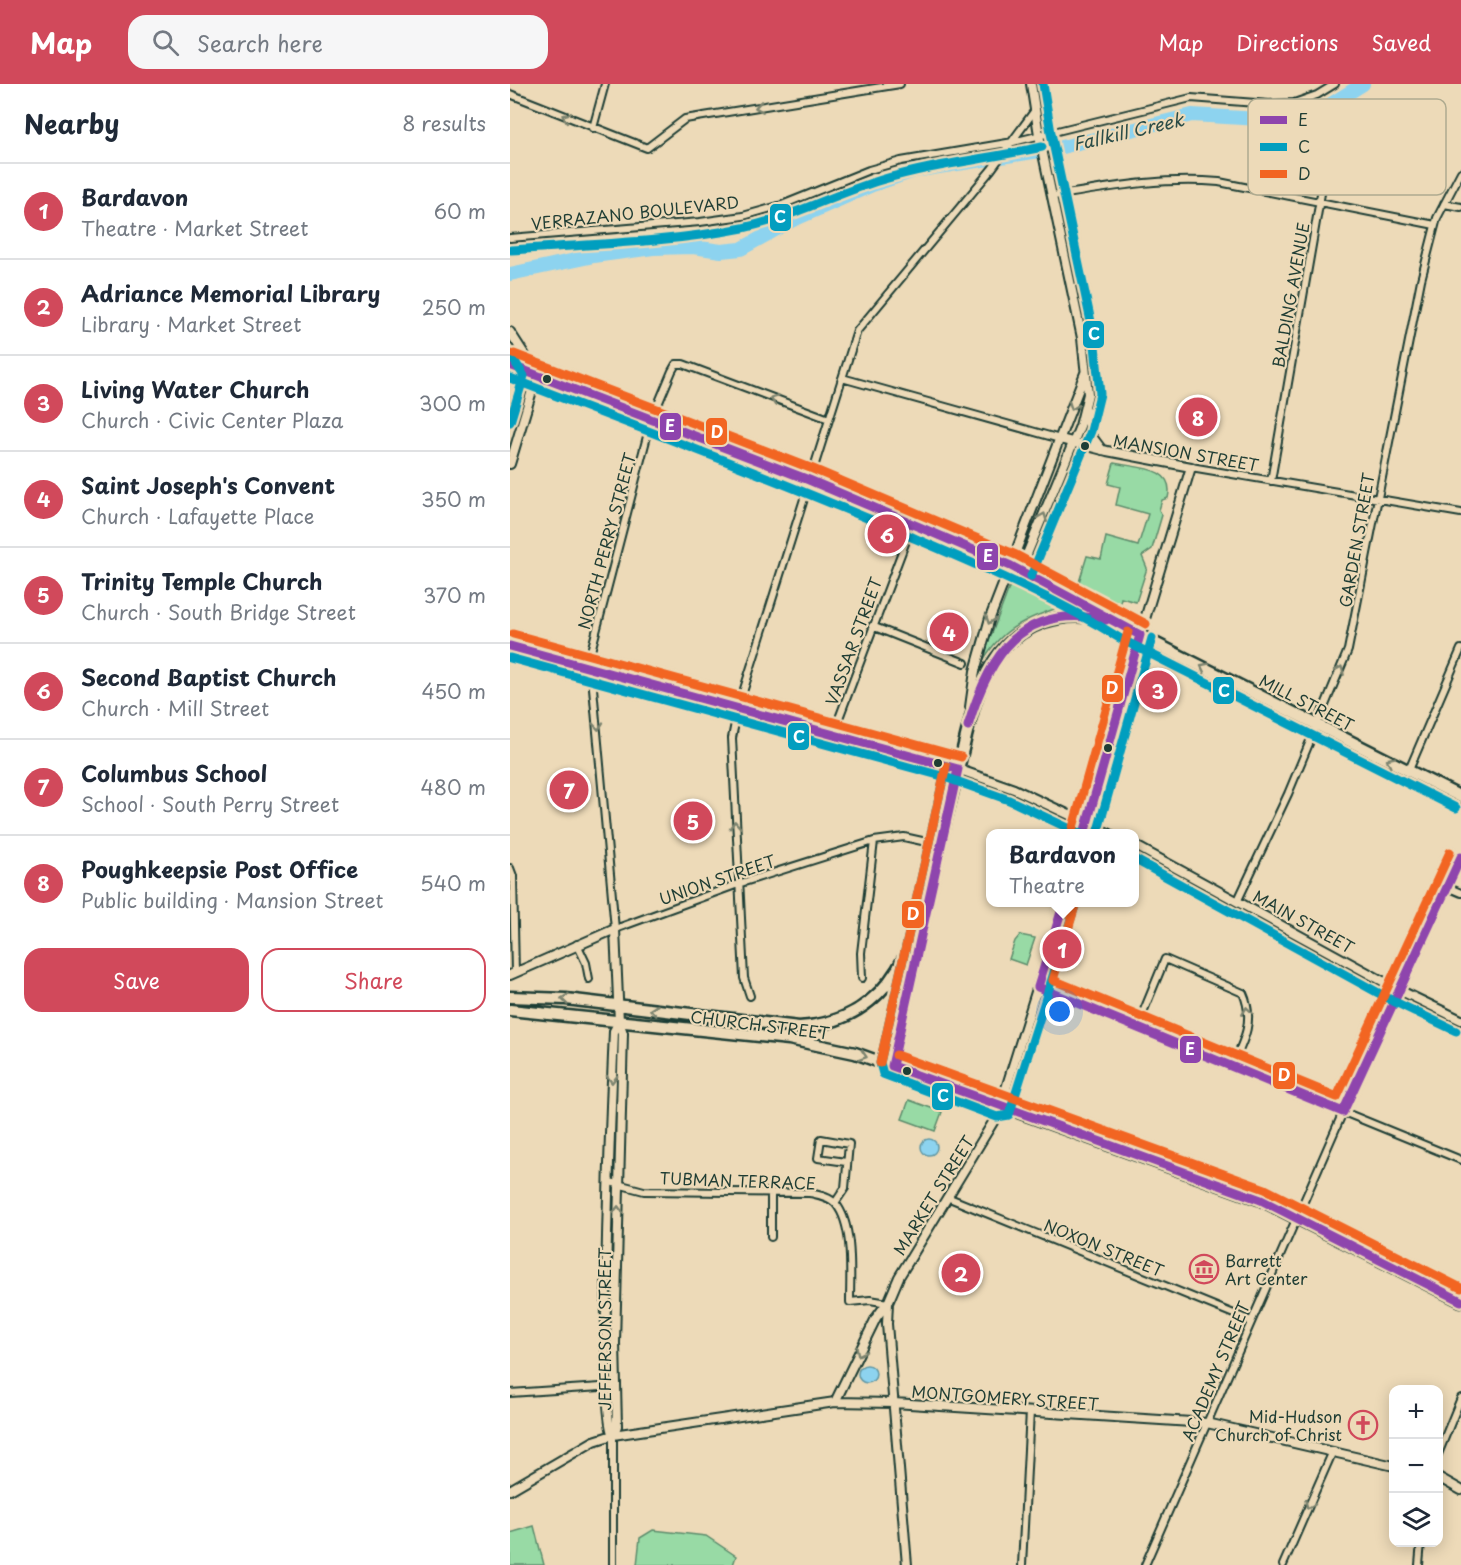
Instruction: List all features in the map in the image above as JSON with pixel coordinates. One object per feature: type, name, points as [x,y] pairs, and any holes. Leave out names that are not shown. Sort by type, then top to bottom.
[{"type":"highway","name":"CHURCH STREET","points":[[510,997],[566,999],[799,1027],[826,1023],[853,1013],[875,998],[890,983],[905,960],[929,889],[968,726],[988,669],[1000,652],[1021,634],[1046,621],[1079,615],[1100,618],[1126,628]]},
{"type":"highway","name":"MILL STREET","points":[[1126,628],[1461,796]]},
{"type":"highway","name":"CHURCH STREET","points":[[510,1010],[809,1042],[843,1050],[1243,1193],[1296,1217],[1461,1301]]},
{"type":"street","points":[[593,128],[606,84]]},
{"type":"street","points":[[510,94],[640,147],[652,146],[685,119],[900,84]]},
{"type":"street","points":[[1031,84],[1082,338],[1089,431],[1103,451]]},
{"type":"street","name":"VERRAZANO BOULEVARD","points":[[1306,99],[1335,84]]},
{"type":"street","name":"VERRAZANO BOULEVARD","points":[[510,238],[700,222],[742,216],[782,205],[868,170],[902,161],[1040,137],[1191,98],[1248,102]]},
{"type":"street","points":[[750,996],[744,978],[741,883],[736,863],[731,753],[738,708],[809,480],[857,331],[991,170],[1035,110]]},
{"type":"street","name":"GARDEN STREET","points":[[1238,900],[1318,724],[1354,630],[1416,299],[1435,225],[1461,172]]},
{"type":"street","points":[[1054,196],[1157,181],[1200,180],[1248,189]]},
{"type":"street","points":[[1281,195],[1435,225]]},
{"type":"street","name":"BALDING AVENUE","points":[[1271,481],[1320,195]]},
{"type":"street","points":[[1444,204],[1461,207]]},
{"type":"street","points":[[510,332],[537,374],[510,464]]},
{"type":"street","name":"NORTH PERRY STREET","points":[[615,929],[590,655],[651,421],[676,364],[683,364],[829,420]]},
{"type":"street","name":"MILL STREET","points":[[510,365],[809,480],[1011,566],[1100,611],[1126,628]]},
{"type":"street","points":[[968,726],[976,665],[990,618],[1085,372]]},
{"type":"street","name":"MANSION STREET","points":[[842,378],[1103,451],[1461,513]]},
{"type":"street","points":[[1020,571],[1073,443],[1088,399]]},
{"type":"street","points":[[1085,829],[1140,634],[1191,467]]},
{"type":"street","name":"VASSAR STREET","points":[[833,734],[912,525]]},
{"type":"street","points":[[872,626],[965,663]]},
{"type":"street","points":[[510,646],[958,769],[1014,789],[1100,829]]},
{"type":"street","points":[[1409,770],[1461,649]]},
{"type":"street","name":"UNION STREET","points":[[513,974],[615,929],[741,883],[874,841],[904,837],[940,845]]},
{"type":"street","points":[[862,978],[861,953],[874,841]]},
{"type":"street","name":"MAIN STREET","points":[[1139,848],[1399,990],[1461,1020]]},
{"type":"street","name":"ACADEMY STREET","points":[[1145,1565],[1296,1217],[1461,857]]},
{"type":"street","points":[[510,868],[513,876],[513,974]]},
{"type":"street","points":[[1447,887],[1461,893]]},
{"type":"street","points":[[892,1066],[922,936],[929,889]]},
{"type":"street","name":"MARKET STREET","points":[[907,1565],[887,1324],[888,1302],[899,1277],[994,1124],[1063,907]]},
{"type":"street","name":"JEFFERSON STREET","points":[[613,1435],[617,1426],[623,1032],[619,1022],[615,929]]},
{"type":"street","points":[[577,944],[586,963],[589,979]]},
{"type":"street","points":[[1137,1027],[1165,959],[1243,993],[1248,1010],[1248,1028],[1232,1066]]},
{"type":"street","points":[[1038,987],[1461,1160]]},
{"type":"street","name":"JEFFERSON STREET","points":[[613,1435],[608,1426],[606,1386],[614,1031],[619,1022]]},
{"type":"street","points":[[835,1203],[845,1188],[849,1144],[821,1139],[818,1158],[846,1162]]},
{"type":"street","name":"TUBMAN TERRACE","points":[[610,1182],[644,1191],[810,1193],[835,1203],[845,1222],[849,1244],[850,1302],[870,1300],[888,1302]]},
{"type":"street","points":[[771,1192],[771,1237]]},
{"type":"street","name":"NOXON STREET","points":[[947,1197],[1251,1321]]},
{"type":"street","points":[[834,1402],[876,1318],[888,1302]]},
{"type":"street","points":[[510,1393],[616,1386]]},
{"type":"street","points":[[1443,1442],[1461,1398]]},
{"type":"street","name":"MONTGOMERY STREET","points":[[510,1490],[594,1441],[613,1435],[834,1402],[894,1403],[1207,1423],[1389,1465]]},
{"type":"street","points":[[1022,1565],[1030,1411]]},
{"type":"street","points":[[613,1435],[613,1565]]},
{"type":"street","points":[[1283,1565],[1333,1451]]},
{"type":"street","points":[[1443,1480],[1461,1490]]},
{"type":"street","points":[[1419,1565],[1421,1547]]},
{"type":"green space","points":[[1114,463],[1152,470],[1166,480],[1169,488],[1168,498],[1162,500],[1159,510],[1162,515],[1152,549],[1142,556],[1147,568],[1136,602],[1121,598],[1118,612],[1076,592],[1087,556],[1101,559],[1106,537],[1138,546],[1148,514],[1116,505],[1120,487],[1108,484]]},
{"type":"green space","points":[[1015,572],[1036,582],[1068,604],[1027,620],[1006,633],[996,642],[979,668]]},
{"type":"green space","points":[[1020,935],[1035,938],[1026,965],[1009,959],[1015,941]]},
{"type":"green space","points":[[909,1100],[942,1112],[935,1131],[902,1119]]},
{"type":"green space","points":[[534,1526],[544,1565],[510,1565],[510,1533]]},
{"type":"green space","points":[[653,1530],[706,1536],[736,1556],[733,1565],[637,1565],[640,1538]]},
{"type":"water","points":[[926,1139],[932,1139],[937,1147],[935,1153],[926,1155],[921,1150],[921,1144]]},
{"type":"water","points":[[867,1365],[873,1368],[876,1374],[873,1380],[867,1383],[861,1380],[858,1374],[861,1368]]},
{"type":"waterway","name":"Fallkill Creek","points":[[1339,99],[1363,84]]},
{"type":"waterway","name":"Fallkill Creek","points":[[510,274],[594,256],[653,248],[693,247],[721,251],[741,249],[793,220],[872,185],[914,171],[1058,148],[1192,115],[1248,118]]},
{"type":"transit line","name":"C","points":[[1031,576],[1091,431],[1100,394],[1094,336],[1051,133],[1043,84]]},
{"type":"transit line","name":"C","points":[[511,250],[656,240],[743,228],[761,224],[901,174],[1042,147]]},
{"type":"transit line","name":"C","points":[[510,354],[524,376],[510,422]]},
{"type":"transit line","name":"D","points":[[514,354],[813,469],[1016,555],[1146,624]]},
{"type":"transit line","name":"E","points":[[510,365],[809,480],[1011,566],[1140,635]]},
{"type":"transit line","name":"C","points":[[510,378],[803,492],[1012,581],[1067,608],[1121,639],[1456,808]]},
{"type":"transit line","name":"E","points":[[968,726],[987,677],[1013,640],[1031,627],[1052,619],[1077,616],[1106,620]]},
{"type":"transit line","name":"D","points":[[1073,829],[1128,632]]},
{"type":"transit line","name":"D","points":[[513,634],[961,757]]},
{"type":"transit line","name":"E","points":[[1085,829],[1140,635]]},
{"type":"transit line","name":"C","points":[[1098,829],[1152,638]]},
{"type":"transit line","name":"E","points":[[510,646],[958,769]]},
{"type":"transit line","name":"C","points":[[510,658],[942,776],[1009,800],[1070,829]]},
{"type":"transit line","name":"C","points":[[946,766],[880,1063],[883,1074],[997,1117],[1009,1115],[1075,907]]},
{"type":"transit line","name":"D","points":[[880,1063],[946,766]]},
{"type":"transit line","name":"E","points":[[892,1066],[958,769]]},
{"type":"transit line","name":"D","points":[[1075,907],[1053,980],[1337,1097],[1450,852]]},
{"type":"transit line","name":"E","points":[[1343,1112],[1461,857]]},
{"type":"transit line","name":"C","points":[[1139,862],[1393,1001],[1456,1031]]},
{"type":"transit line","name":"E","points":[[1038,987],[1062,907]]},
{"type":"transit line","name":"E","points":[[1038,987],[1343,1112]]},
{"type":"transit line","name":"D","points":[[896,1055],[1265,1189],[1461,1288]]},
{"type":"transit line","name":"E","points":[[892,1066],[1261,1200],[1461,1301]]},
{"type":"place","name":"Poughkeepsie Post Office","points":[[1198,417]]},
{"type":"place","name":"Second Baptist Church","points":[[887,534]]},
{"type":"place","name":"Saint Joseph's Convent","points":[[949,632]]},
{"type":"place","name":"Living Water Church","points":[[1158,690]]},
{"type":"place","name":"Columbus School","points":[[569,790]]},
{"type":"place","name":"Trinity Temple Church","points":[[693,821]]},
{"type":"place","name":"Bardavon","points":[[1062,949]]},
{"type":"place","name":"Barrett Art Center","points":[[1204,1269]]},
{"type":"place","name":"Adriance Memorial Library","points":[[961,1273]]},
{"type":"place","name":"Mid-Hudson Church of Christ","points":[[1363,1425]]}]
